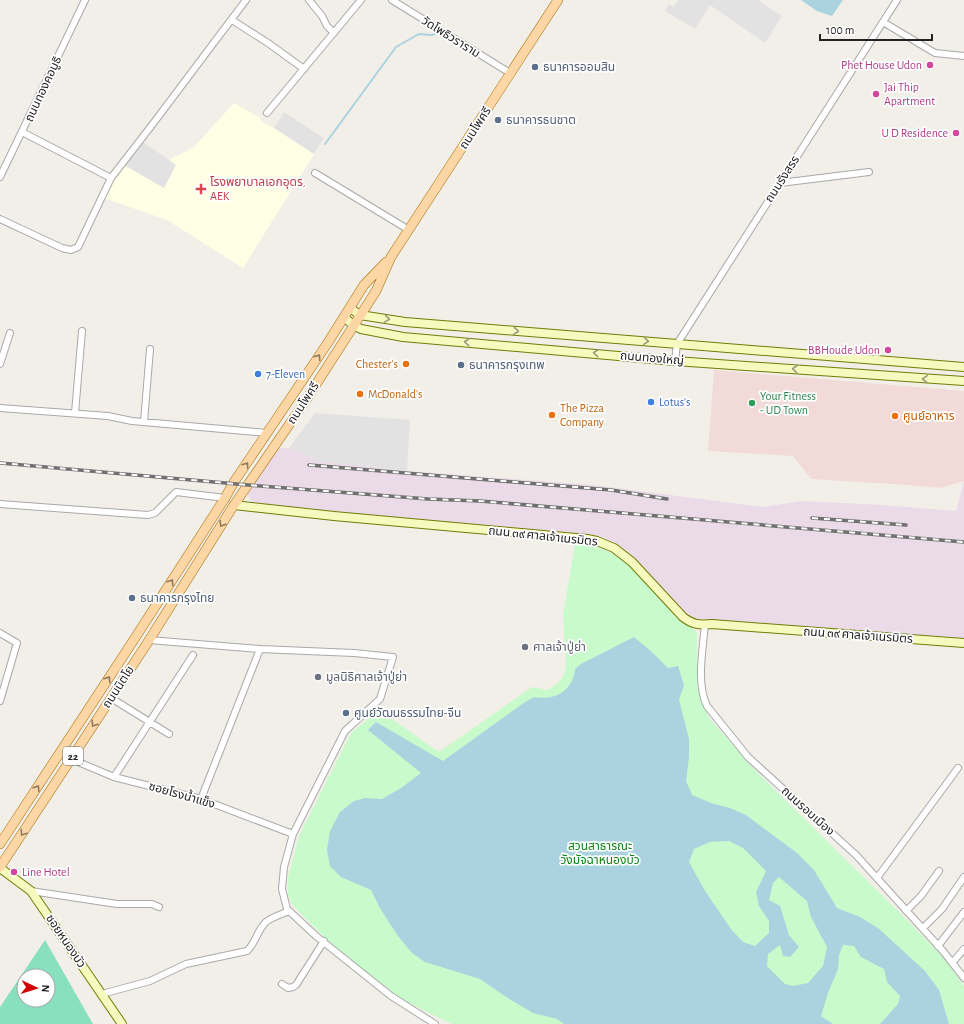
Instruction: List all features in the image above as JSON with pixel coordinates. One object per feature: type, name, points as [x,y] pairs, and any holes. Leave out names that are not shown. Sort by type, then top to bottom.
[{"type":"main road","name":"ถนนโพศรี","points":[[234,504],[294,417],[376,291],[392,257],[558,0]]},
{"type":"main road","name":"ถนนโพศรี","points":[[225,498],[234,482],[327,344],[364,285],[392,257]]},
{"type":"main road","points":[[327,344],[338,320],[358,290],[364,285]]},
{"type":"main road","points":[[225,498],[234,504]]},
{"type":"main road","name":"ถนนนิตโย","points":[[0,844],[225,498]]},
{"type":"main road","name":"ถนนนิตโย","points":[[0,868],[147,643],[234,504]]},
{"type":"street","name":"ถนนทองคอมูธิ","points":[[0,177],[85,0]]},
{"type":"street","points":[[0,219],[62,248],[71,250],[78,247],[111,178],[246,0]]},
{"type":"street","points":[[309,0],[322,16],[327,26],[334,33]]},
{"type":"street","points":[[267,113],[361,0]]},
{"type":"street","name":"วัดโพธิวราราม","points":[[392,0],[510,73]]},
{"type":"street","name":"ถนนรังสรร","points":[[676,344],[897,0]]},
{"type":"street","points":[[232,20],[268,42],[304,69]]},
{"type":"street","points":[[883,22],[935,53],[964,56]]},
{"type":"street","points":[[22,132],[111,178]]},
{"type":"street","points":[[780,183],[869,172]]},
{"type":"street","points":[[315,173],[409,230]]},
{"type":"street","name":"ถนนทองใหญ่","points":[[350,308],[360,315],[404,322],[964,367]]},
{"type":"street","name":"ถนนทองใหญ่","points":[[344,317],[353,325],[362,329],[403,337],[676,360],[964,381]]},
{"type":"street","points":[[403,337],[404,322]]},
{"type":"street","points":[[75,413],[82,331]]},
{"type":"street","points":[[0,364],[10,333]]},
{"type":"street","points":[[676,344],[676,360]]},
{"type":"street","points":[[144,422],[150,349]]},
{"type":"street","points":[[0,408],[108,416],[132,421],[267,433]]},
{"type":"street","points":[[0,504],[148,515],[155,513],[176,492],[225,498]]},
{"type":"street","name":"ถนน ๓๙ ศาลเจ้าเนรมิตร","points":[[234,504],[334,516],[598,541],[614,548],[632,562],[683,617],[689,622],[699,625],[712,624],[964,643]]},
{"type":"street","name":"ถนนรอบเมือง","points":[[705,624],[702,686],[704,700],[707,706],[748,757],[856,855],[923,928],[964,978]]},
{"type":"street","points":[[0,633],[17,643],[0,701]]},
{"type":"street","points":[[147,643],[354,653],[393,657],[380,699],[345,731],[293,834],[284,867],[282,889],[287,909],[289,911],[391,996],[435,1024]]},
{"type":"street","points":[[201,799],[260,649]]},
{"type":"street","points":[[114,777],[194,655]]},
{"type":"street","points":[[111,698],[169,734]]},
{"type":"street","name":"ซอยโรงน้ำแข็ง","points":[[71,760],[114,777],[201,799],[293,834]]},
{"type":"street","points":[[877,878],[958,768]]},
{"type":"street","name":"ซอยหนองบัว","points":[[0,868],[31,891],[122,1024]]},
{"type":"street","points":[[906,911],[921,896],[940,871]]},
{"type":"street","points":[[923,928],[942,909],[964,877]]},
{"type":"street","points":[[31,891],[117,904],[152,904],[159,907]]},
{"type":"street","points":[[102,994],[150,981],[186,964],[247,951],[253,946],[261,928],[267,921],[289,911]]},
{"type":"street","points":[[938,946],[964,912]]},
{"type":"street","points":[[282,984],[288,988],[296,985],[324,941]]},
{"type":"street","points":[[952,963],[964,949]]},
{"type":"shaded area","points":[[678,0],[758,0],[782,16],[765,43],[710,5],[695,29],[665,11],[669,4],[674,7]]},
{"type":"shaded area","name":"โรงพยาบาลเอกอุดร, AEK","points":[[234,103],[259,117],[262,122],[274,128],[284,112],[324,138],[243,268],[167,220],[104,198],[114,180],[142,141],[168,160],[193,148]]},
{"type":"shaded area","points":[[284,112],[324,138],[314,154],[274,128]]},
{"type":"shaded area","points":[[142,141],[176,165],[164,188],[124,165]]},
{"type":"shaded area","points":[[714,370],[964,391],[964,481],[940,488],[811,479],[793,456],[708,451]]},
{"type":"shaded area","points":[[315,413],[410,420],[407,471],[320,461],[289,448]]},
{"type":"shaded area","points":[[278,448],[289,448],[320,461],[407,471],[593,485],[763,507],[801,501],[883,505],[956,511],[964,481],[964,639],[691,618],[615,543],[602,537],[331,513],[252,503],[247,491]]},
{"type":"green space","name":"สวนสาธารณะ วังมัจฉาหนองบัว","points":[[575,544],[601,548],[622,559],[697,633],[697,688],[709,718],[753,768],[944,958],[964,986],[964,1024],[452,1024],[420,1009],[376,982],[338,950],[291,903],[288,893],[288,877],[299,836],[351,733],[379,710],[439,752],[532,687],[548,690],[558,683],[564,675],[566,664],[563,615]]},
{"type":"green space","points":[[45,940],[93,1024],[0,1024],[0,1007],[16,983],[16,1008],[56,1008],[56,968],[26,968]]},
{"type":"water","points":[[801,0],[843,0],[832,16],[817,11]]},
{"type":"water","name":"สวนสาธารณะ วังมัจฉาหนองบัว","points":[[634,637],[668,668],[678,666],[684,685],[679,700],[689,739],[689,757],[686,781],[692,795],[746,815],[797,853],[814,870],[837,908],[860,917],[878,928],[925,971],[939,990],[949,1024],[880,1024],[898,1004],[900,996],[887,982],[884,969],[861,957],[854,946],[843,945],[839,955],[838,969],[828,993],[821,1016],[833,1024],[564,1024],[557,1019],[533,1013],[480,979],[425,962],[412,953],[398,936],[380,908],[371,890],[341,877],[330,866],[327,850],[330,831],[340,812],[354,801],[365,798],[382,799],[401,788],[421,773],[368,730],[376,722],[443,761],[525,702],[534,697],[542,698],[556,696],[562,693],[571,683],[574,677],[575,669],[581,664]],"holes":[[[729,841],[743,848],[766,871],[756,892],[759,906],[769,921],[769,933],[755,946],[743,942],[731,929],[705,891],[689,862],[694,849],[710,842]],[[779,877],[807,901],[811,917],[827,947],[823,966],[808,983],[793,986],[785,984],[767,966],[768,954],[780,945],[783,956],[790,957],[799,947],[789,935],[780,906],[769,900],[773,883]]]},
{"type":"waterway","points":[[325,144],[396,47],[419,34],[436,34]]},
{"type":"railway","points":[[0,463],[248,485],[428,499],[480,501],[964,542]]},
{"type":"railway","points":[[309,465],[611,490],[667,499]]},
{"type":"railway","points":[[812,518],[906,525]]},
{"type":"place","name":"Phet House Udon","points":[[930,65]]},
{"type":"place","name":"ธนาคารออมสิน","points":[[535,67]]},
{"type":"place","name":"Jai Thip Apartment","points":[[876,94]]},
{"type":"place","name":"ธนาคารธนชาต","points":[[498,120]]},
{"type":"place","name":"U D Residence","points":[[956,133]]},
{"type":"place","name":"โรงพยาบาลเอกอุดร, AEK","points":[[201,189]]},
{"type":"place","name":"BBHoude Udon","points":[[888,350]]},
{"type":"place","name":"Chester's","points":[[406,364]]},
{"type":"place","name":"ธนาคารกรุงเทพ","points":[[461,365]]},
{"type":"place","name":"7-Eleven","points":[[258,374]]},
{"type":"place","name":"McDonald's","points":[[360,394]]},
{"type":"place","name":"Lotus's","points":[[651,402]]},
{"type":"place","name":"Your Fitness - UD Town","points":[[752,403]]},
{"type":"place","name":"The Pizza Company","points":[[552,415]]},
{"type":"place","name":"ศูนย์อาหาร","points":[[895,416]]},
{"type":"place","name":"ธนาคารกรุงไทย","points":[[132,598]]},
{"type":"place","name":"ศาลเจ้าปู่ย่า","points":[[525,647]]},
{"type":"place","name":"มูลนิธิศาลเจ้าปู่ย่า","points":[[318,677]]},
{"type":"place","name":"ศูนย์วัฒนธรรมไทย-จีน","points":[[346,713]]},
{"type":"place","name":"Line Hotel","points":[[14,872]]}]
